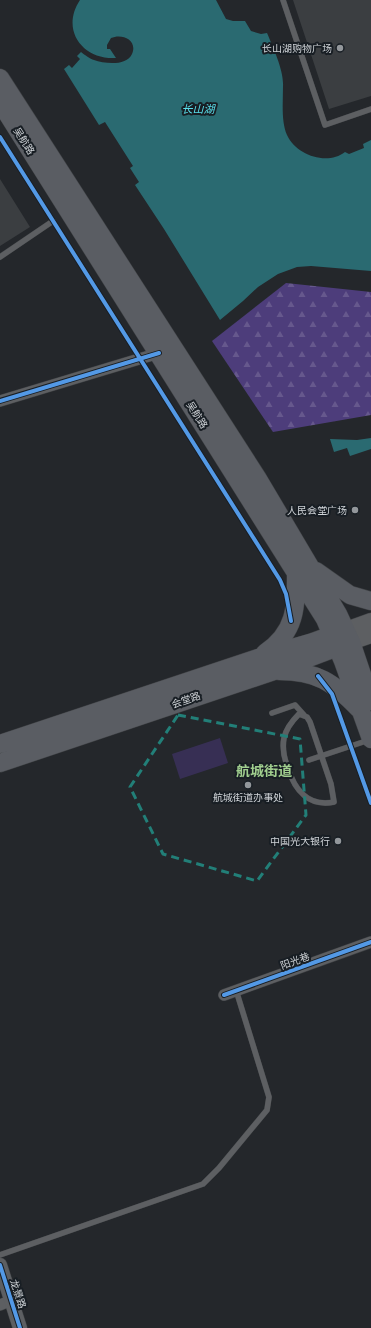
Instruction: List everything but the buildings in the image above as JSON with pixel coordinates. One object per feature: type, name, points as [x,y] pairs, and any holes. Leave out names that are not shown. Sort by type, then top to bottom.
[{"type":"main road","name":"吴航路","points":[[0,78],[258,479],[302,569]]},
{"type":"main road","name":"吴航路","points":[[0,103],[158,353],[302,569],[342,638],[366,706],[371,739]]},
{"type":"main road","points":[[258,658],[282,640],[292,621],[302,569],[350,595],[371,601]]},
{"type":"main road","name":"会堂路","points":[[0,763],[274,671],[342,638],[371,621]]},
{"type":"main road","name":"会堂路","points":[[0,744],[258,658],[313,642],[371,635]]},
{"type":"main road","points":[[274,671],[288,671],[318,676],[366,706]]},
{"type":"street","points":[[0,401],[158,353]]},
{"type":"street","name":"阳光巷","points":[[224,994],[371,942]]},
{"type":"street","name":"龙景路","points":[[0,1265],[6,1303],[20,1328]]},
{"type":"lane","points":[[283,0],[325,125],[371,109]]},
{"type":"lane","points":[[0,257],[53,221]]},
{"type":"lane","points":[[272,713],[295,706],[306,717],[310,722],[331,784],[334,802],[321,804],[311,800],[303,795],[291,779],[284,754],[284,736],[292,721],[299,714],[306,717]]},
{"type":"lane","points":[[309,760],[371,739]]},
{"type":"lane","points":[[0,1255],[203,1184],[219,1168],[267,1110],[269,1097],[236,990]]},
{"type":"highlighted area","points":[[178,715],[300,739],[306,815],[257,881],[163,854],[130,787]]},
{"type":"green space","points":[[286,283],[371,292],[371,415],[273,432],[212,341]]},
{"type":"shaded area","points":[[220,738],[228,763],[180,779],[172,754]]},
{"type":"water","name":"长山湖","points":[[80,0],[216,0],[226,19],[233,21],[245,21],[251,31],[261,34],[267,33],[282,73],[284,124],[285,130],[291,142],[305,153],[321,158],[330,158],[345,152],[349,154],[364,148],[363,144],[371,140],[371,271],[311,266],[297,267],[278,274],[258,287],[220,320],[135,185],[139,182],[130,168],[133,166],[105,122],[99,125],[64,69],[69,65],[72,68],[80,59],[77,56],[81,52],[94,60],[110,63],[126,61],[132,54],[133,45],[131,41],[120,36],[111,38],[107,45],[107,49],[110,49],[116,58],[94,54],[78,41],[74,32],[73,22],[74,11]]},
{"type":"water","points":[[371,438],[371,449],[350,456],[347,448],[334,452],[330,439],[357,440]]},
{"type":"cycle path","points":[[0,137],[280,580],[286,594],[291,621]]},
{"type":"cycle path","points":[[0,401],[159,353]]},
{"type":"cycle path","points":[[318,676],[332,694],[371,803]]},
{"type":"cycle path","points":[[224,995],[371,942]]},
{"type":"cycle path","points":[[0,1265],[20,1328]]},
{"type":"place","name":"长山湖购物广场","points":[[340,48]]},
{"type":"place","name":"人民会堂广场","points":[[355,510]]},
{"type":"place","name":"航城街道办事处","points":[[248,785]]},
{"type":"place","name":"中国光大银行","points":[[338,841]]},
{"type":"district","name":"航城街道","points":[[264,771]]}]
